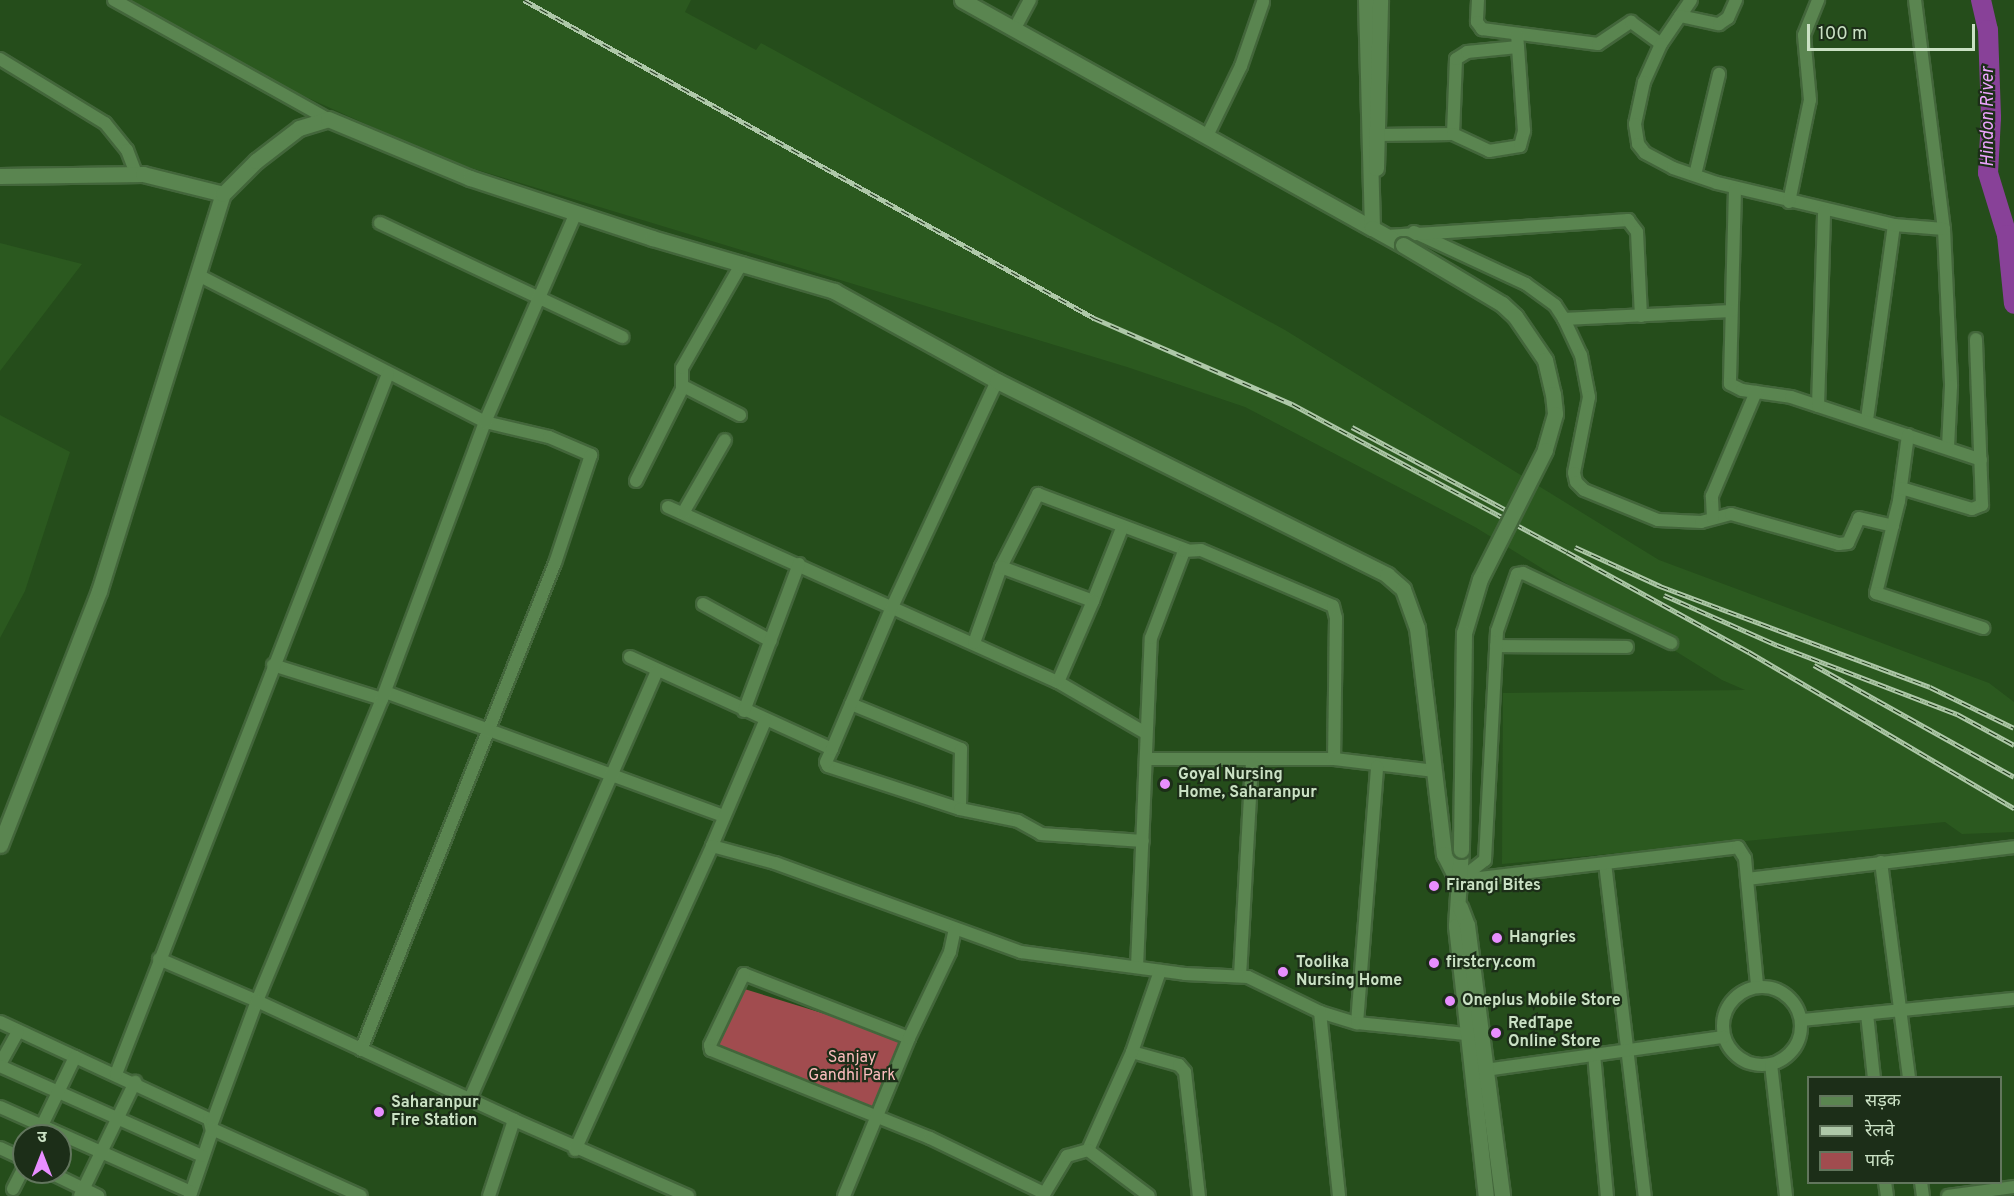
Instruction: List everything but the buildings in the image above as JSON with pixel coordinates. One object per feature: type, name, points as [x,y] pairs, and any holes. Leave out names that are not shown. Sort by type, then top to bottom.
[{"type":"street","points":[[114,0],[328,119],[403,153],[576,213],[834,291],[997,381],[1396,582],[1403,589],[1417,628],[1444,854],[1458,881]]},
{"type":"street","points":[[962,0],[1387,236],[1494,299],[1515,316],[1545,360],[1554,404],[1545,450],[1480,579],[1464,633],[1461,850],[1458,881],[1459,904],[1467,925],[1486,1196]]},
{"type":"street","points":[[1015,28],[1030,0]]},
{"type":"street","points":[[1366,0],[1372,228]]},
{"type":"street","points":[[1372,189],[1378,135],[1380,0]]},
{"type":"street","points":[[1478,0],[1478,27],[1517,41]]},
{"type":"street","points":[[1691,0],[1661,44],[1644,82],[1635,136],[1645,153],[1695,175],[1735,189],[1824,211],[1894,225],[1944,229]]},
{"type":"street","points":[[1680,16],[1719,24],[1728,18],[1736,0]]},
{"type":"street","points":[[1789,202],[1810,100],[1804,35],[1818,0]]},
{"type":"street","points":[[1915,0],[1944,229],[1951,386],[1948,448]]},
{"type":"street","points":[[1207,136],[1241,66],[1263,2]]},
{"type":"street","points":[[1453,134],[1456,59],[1467,52],[1517,41],[1598,45],[1631,22],[1661,44]]},
{"type":"street","points":[[1378,135],[1453,134],[1489,152],[1520,146],[1524,131],[1517,41]]},
{"type":"street","points":[[0,59],[105,123],[128,150],[136,174]]},
{"type":"street","points":[[1695,175],[1719,74]]},
{"type":"street","points":[[0,846],[99,591],[200,276],[223,194],[256,161],[299,128],[328,119]]},
{"type":"street","points":[[0,176],[136,174],[223,194]]},
{"type":"street","points":[[1735,189],[1730,384],[1867,420],[1981,460]]},
{"type":"street","points":[[1818,406],[1824,211]]},
{"type":"street","points":[[72,1144],[190,1194],[257,1001],[384,696],[485,422],[576,213]]},
{"type":"street","points":[[1387,236],[1414,232],[1628,220],[1637,232],[1641,316]]},
{"type":"street","points":[[380,223],[622,337]]},
{"type":"street","points":[[1867,420],[1894,225]]},
{"type":"street","points":[[1414,232],[1526,284],[1555,305],[1581,355],[1589,397],[1576,463],[1576,482],[1584,490],[1658,520],[1686,522],[1731,514],[1845,545],[1858,518],[1893,526]]},
{"type":"street","points":[[636,480],[683,386],[682,368],[742,263]]},
{"type":"street","points":[[200,276],[485,422],[549,437],[591,455],[555,563],[362,1050]]},
{"type":"street","points":[[1564,319],[1731,312]]},
{"type":"street","points":[[1901,488],[1977,510],[1982,503],[1976,339]]},
{"type":"street","points":[[116,1074],[388,374]]},
{"type":"street","points":[[997,381],[892,607],[831,749],[828,766],[960,809],[1018,821],[1041,834],[1143,841]]},
{"type":"street","points":[[683,386],[740,415]]},
{"type":"street","points":[[1713,518],[1712,496],[1756,392]]},
{"type":"street","points":[[1908,435],[1901,488],[1876,593],[1983,628]]},
{"type":"street","points":[[683,513],[725,440]]},
{"type":"street","points":[[974,643],[1001,567],[1038,494],[1122,528],[1187,550],[1201,550],[1333,606],[1334,759]]},
{"type":"street","points":[[668,507],[800,564],[1058,682],[1144,732]]},
{"type":"street","points":[[1058,682],[1122,528]]},
{"type":"street","points":[[1137,967],[1146,759],[1144,732],[1151,638],[1179,557],[1187,550]]},
{"type":"street","points":[[744,711],[800,564]]},
{"type":"street","points":[[1001,567],[1093,601]]},
{"type":"street","points":[[1458,881],[1483,865],[1486,853],[1496,646],[1513,579],[1523,573],[1671,643]]},
{"type":"street","points":[[703,604],[771,641]]},
{"type":"street","points":[[1496,646],[1627,647]]},
{"type":"street","points":[[630,657],[765,721],[831,749]]},
{"type":"street","points":[[273,665],[490,728],[723,816]]},
{"type":"street","points":[[470,1099],[610,773],[657,670]]},
{"type":"street","points":[[851,704],[961,749],[960,809]]},
{"type":"street","points":[[575,1150],[712,846],[765,721]]},
{"type":"street","points":[[1146,759],[1252,761],[1334,759],[1377,767],[1435,771]]},
{"type":"street","points":[[1240,976],[1252,761]]},
{"type":"street","points":[[1357,1023],[1377,767]]},
{"type":"street","points":[[712,846],[775,863],[1021,951],[1160,971],[1240,976],[1320,1012],[1357,1023],[1475,1035]]},
{"type":"street","points":[[1458,881],[1738,847],[1744,858],[1757,986]]},
{"type":"street","points":[[1746,879],[2014,847]]},
{"type":"street","points":[[1881,862],[1909,1076]]},
{"type":"street","points":[[1605,863],[1645,1196]]},
{"type":"street","points":[[844,1196],[878,1119],[909,1038],[950,952],[955,929]]},
{"type":"street","points":[[159,959],[257,1001],[575,1150],[688,1196]]},
{"type":"street","points":[[909,1038],[744,974],[710,1042],[711,1050],[930,1138],[1044,1195],[1067,1156],[1088,1150],[1132,1052],[1160,971]]},
{"type":"street","points":[[1757,986],[1781,991],[1791,998],[1802,1020],[1798,1043],[1782,1060],[1771,1064],[1748,1063],[1730,1048],[1724,1037],[1726,1010],[1733,999],[1757,986]]},
{"type":"street","points":[[1802,1020],[2014,999]]},
{"type":"street","points":[[1320,1012],[1339,1196]]},
{"type":"street","points":[[1867,1014],[1874,1076]]},
{"type":"street","points":[[0,1023],[204,1115],[212,1126],[361,1196]]},
{"type":"street","points":[[18,1032],[0,1065],[115,1119],[202,1156]]},
{"type":"street","points":[[1475,1035],[1485,1070],[1502,1196]]},
{"type":"street","points":[[1485,1070],[1627,1048],[1724,1037]]},
{"type":"street","points":[[1132,1052],[1179,1065],[1185,1072],[1199,1196]]},
{"type":"street","points":[[1594,1054],[1607,1196]]},
{"type":"street","points":[[42,1124],[75,1057]]},
{"type":"street","points":[[1771,1064],[1786,1196]]},
{"type":"street","points":[[81,1193],[135,1082]]},
{"type":"street","points":[[0,1107],[28,1124]]},
{"type":"street","points":[[489,1196],[514,1120]]},
{"type":"street","points":[[1088,1150],[1149,1196]]},
{"type":"street","points":[[13,1189],[16,1184]]},
{"type":"street","points":[[67,1184],[81,1193],[98,1196]]},
{"type":"street","points":[[1948,1196],[2014,1187]]},
{"type":"shaded area","points":[[130,0],[691,0],[685,12],[756,50],[761,43],[1285,330],[1659,560],[1989,683],[2014,702],[2014,832],[1962,834],[1945,822],[1502,864],[1503,693],[1745,690],[1722,680],[1475,527],[1245,407],[1127,367],[448,161],[297,93]]},
{"type":"shaded area","points":[[0,243],[82,264],[0,371]]},
{"type":"shaded area","points":[[0,415],[70,452],[25,591],[0,638]]},
{"type":"green space","name":"Sanjay Gandhi Park","points":[[738,987],[909,1040],[880,1127],[714,1050]]},
{"type":"waterway","name":"Hindon River","points":[[1981,0],[1988,30],[1991,118],[1988,173],[2007,235],[2014,304]]},
{"type":"railway","points":[[524,0],[1094,318],[1292,404],[1567,552],[1749,652],[2014,808]]},
{"type":"railway","points":[[1352,427],[1508,511]]},
{"type":"railway","points":[[1575,547],[1660,586],[1930,687],[2014,728]]},
{"type":"railway","points":[[1664,595],[1777,645],[1957,714],[2014,745]]},
{"type":"railway","points":[[1814,665],[2014,777]]},
{"type":"place","name":"Goyal Nursing Home, Saharanpur","points":[[1165,784]]},
{"type":"place","name":"Firangi Bites","points":[[1434,886]]},
{"type":"place","name":"Hangries","points":[[1497,938]]},
{"type":"place","name":"firstcry.com","points":[[1434,963]]},
{"type":"place","name":"Toolika Nursing Home","points":[[1283,972]]},
{"type":"place","name":"Oneplus Mobile Store","points":[[1450,1001]]},
{"type":"place","name":"RedTape Online Store","points":[[1496,1033]]},
{"type":"place","name":"Saharanpur Fire Station","points":[[379,1112]]}]
